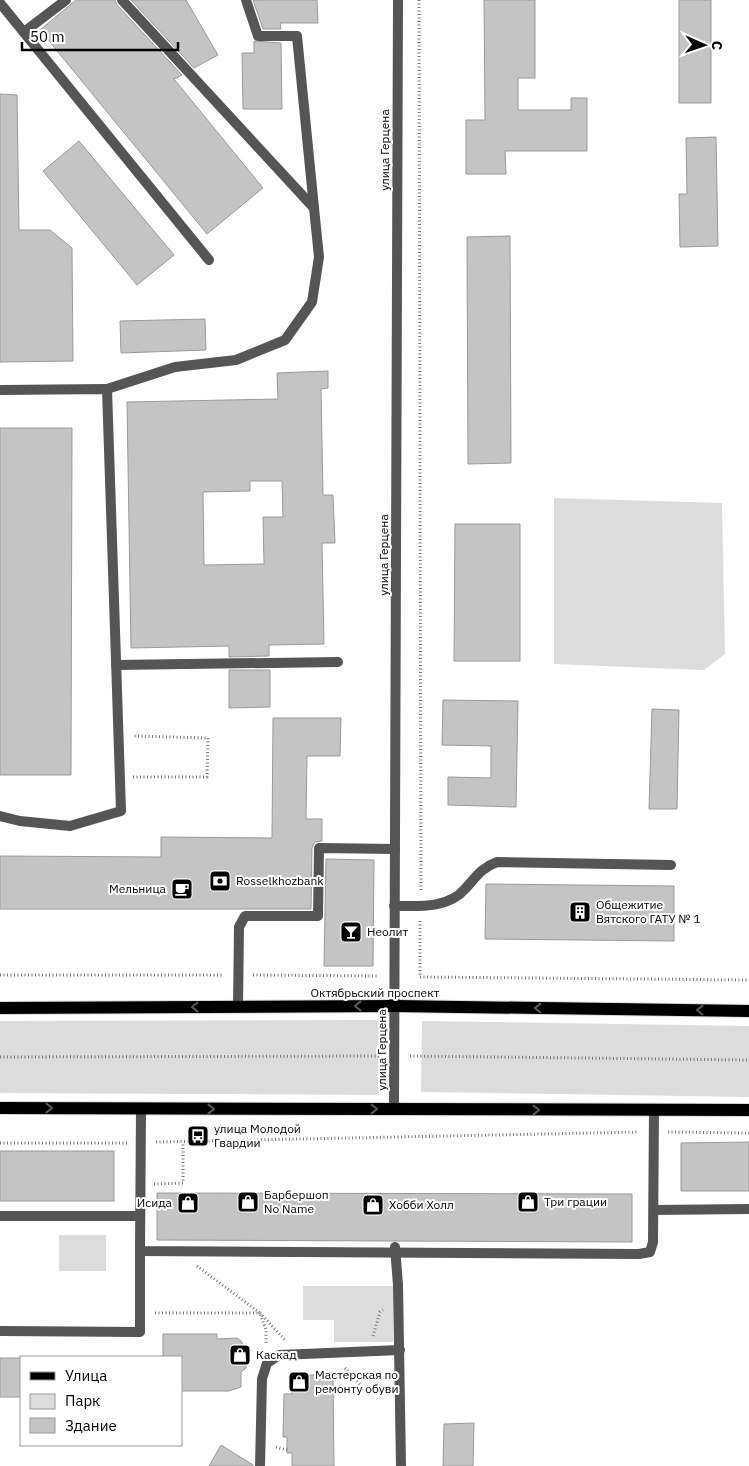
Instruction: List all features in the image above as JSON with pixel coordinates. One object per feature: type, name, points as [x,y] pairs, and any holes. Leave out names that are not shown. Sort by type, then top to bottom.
[{"type":"main road","name":"Октябрьский проспект","points":[[0,1008],[394,1006],[749,1011]]},
{"type":"main road","points":[[0,1108],[749,1110]]},
{"type":"street","points":[[24,32],[66,0]]},
{"type":"street","points":[[122,0],[314,208]]},
{"type":"street","points":[[0,390],[107,389],[175,366],[236,360],[285,340],[312,302],[319,257],[297,36],[258,36],[246,0]]},
{"type":"street","name":"улица Герцена","points":[[394,1110],[398,0]]},
{"type":"street","points":[[0,3],[209,260]]},
{"type":"street","points":[[0,816],[20,821],[70,826],[121,811],[107,389]]},
{"type":"street","points":[[116,665],[338,662]]},
{"type":"street","points":[[238,1007],[238,926],[246,916],[318,916],[319,848],[395,849]]},
{"type":"street","points":[[394,906],[434,906],[453,898],[464,891],[483,867],[497,862],[671,865]]},
{"type":"street","points":[[0,1331],[140,1332],[141,1109]]},
{"type":"street","points":[[140,1251],[395,1249],[650,1252],[654,1242],[654,1110]]},
{"type":"street","points":[[654,1210],[749,1210]]},
{"type":"street","points":[[0,1216],[140,1216]]},
{"type":"street","points":[[395,1249],[400,1350],[401,1466]]},
{"type":"street","points":[[260,1466],[262,1379],[266,1363],[279,1355],[400,1350]]},
{"type":"path","points":[[419,0],[420,977],[749,980]]},
{"type":"path","points":[[118,736],[208,738],[207,777],[120,777]]},
{"type":"path","points":[[0,975],[384,976]]},
{"type":"path","points":[[0,1057],[394,1056],[749,1060]]},
{"type":"path","points":[[0,1143],[141,1143],[654,1131],[749,1132]]},
{"type":"path","points":[[140,1184],[184,1183],[183,1142]]},
{"type":"path","points":[[179,1251],[260,1313],[298,1354]]},
{"type":"path","points":[[364,1351],[372,1342],[380,1312],[398,1299]]},
{"type":"path","points":[[140,1313],[260,1313]]},
{"type":"path","points":[[260,1313],[266,1330],[266,1363]]},
{"type":"path","points":[[340,1362],[370,1395]]},
{"type":"path","points":[[275,1439],[275,1446],[287,1450]]},
{"type":"green space","points":[[554,498],[722,503],[725,654],[704,670],[554,664]]},
{"type":"green space","points":[[379,1020],[379,1095],[0,1093],[0,1021]]},
{"type":"green space","points":[[422,1021],[749,1026],[749,1097],[421,1092]]},
{"type":"green space","points":[[59,1235],[106,1235],[106,1271],[59,1271]]},
{"type":"green space","points":[[303,1286],[393,1286],[393,1342],[334,1342],[334,1320],[303,1320]]},
{"type":"building","points":[[76,0],[115,0],[117,5],[182,75],[174,79],[263,188],[207,234],[40,30]]},
{"type":"building","points":[[131,0],[186,0],[218,55],[194,68]]},
{"type":"building","points":[[253,0],[317,0],[318,23],[280,23],[281,29],[263,29]]},
{"type":"building","points":[[484,0],[535,0],[535,78],[518,78],[518,110],[571,110],[571,98],[587,98],[587,151],[505,151],[506,174],[466,174],[466,120],[485,120]]},
{"type":"building","points":[[679,0],[711,0],[711,103],[679,103]]},
{"type":"building","points":[[254,41],[281,43],[282,109],[243,109],[242,53],[254,53]]},
{"type":"building","points":[[0,94],[17,95],[19,230],[50,230],[72,248],[73,361],[0,362]]},
{"type":"building","points":[[716,137],[718,246],[680,247],[679,194],[687,194],[686,138]]},
{"type":"building","points":[[79,141],[174,255],[137,285],[43,171]]},
{"type":"building","points":[[510,236],[511,463],[468,464],[467,237]]},
{"type":"building","points":[[205,319],[206,350],[121,353],[120,321]]},
{"type":"building","points":[[328,371],[328,388],[321,389],[323,495],[333,495],[335,543],[322,543],[324,644],[269,645],[269,656],[229,657],[229,646],[131,648],[127,402],[278,399],[277,373]],"holes":[[[250,481],[282,481],[283,517],[263,517],[264,564],[204,565],[203,492],[250,491]]]},
{"type":"building","points":[[0,428],[72,428],[71,775],[0,775]]},
{"type":"building","points":[[455,524],[520,524],[520,661],[454,661]]},
{"type":"building","points":[[229,670],[270,670],[270,707],[229,708]]},
{"type":"building","points":[[443,700],[518,701],[516,807],[448,805],[448,777],[491,778],[491,746],[442,745]]},
{"type":"building","points":[[652,709],[679,710],[677,809],[649,809]]},
{"type":"building","points":[[273,718],[341,718],[340,756],[307,756],[306,819],[322,819],[322,841],[315,842],[312,848],[311,909],[0,909],[0,856],[161,857],[161,837],[272,838]]},
{"type":"building","points":[[326,859],[374,860],[373,966],[324,966]]},
{"type":"building","name":"Общежитие Вятского ГАТУ № 1","points":[[486,884],[674,886],[674,941],[485,939]]},
{"type":"building","points":[[749,1142],[749,1191],[681,1191],[681,1143]]},
{"type":"building","points":[[0,1151],[114,1151],[114,1201],[0,1201]]},
{"type":"building","points":[[157,1193],[632,1194],[632,1242],[157,1240]]},
{"type":"building","points":[[163,1334],[217,1334],[217,1339],[237,1338],[247,1351],[246,1368],[241,1372],[241,1387],[229,1391],[182,1391],[182,1356],[163,1356]]},
{"type":"building","points":[[0,1358],[20,1358],[20,1397],[0,1397]]},
{"type":"building","points":[[292,1375],[333,1375],[334,1466],[292,1466],[292,1453],[287,1453],[287,1437],[283,1437],[284,1394],[292,1394]]},
{"type":"building","points":[[474,1423],[473,1466],[443,1466],[444,1424]]},
{"type":"building","points":[[221,1445],[253,1465],[253,1466],[209,1466]]},
{"type":"place","name":"Rosselkhozbank","points":[[220,881]]},
{"type":"place","name":"Мельница","points":[[182,889]]},
{"type":"place","name":"Общежитие Вятского ГАТУ № 1","points":[[580,912]]},
{"type":"place","name":"Неолит","points":[[351,932]]},
{"type":"place","name":"улица Молодой Гвардии","points":[[198,1136]]},
{"type":"place","name":"Барбершоп No Name","points":[[248,1202]]},
{"type":"place","name":"Три грации","points":[[528,1202]]},
{"type":"place","name":"Исида","points":[[188,1203]]},
{"type":"place","name":"Хобби Холл","points":[[373,1205]]},
{"type":"place","name":"Каскад","points":[[240,1355]]},
{"type":"place","name":"Мастерская по ремонту обуви","points":[[299,1382]]}]
